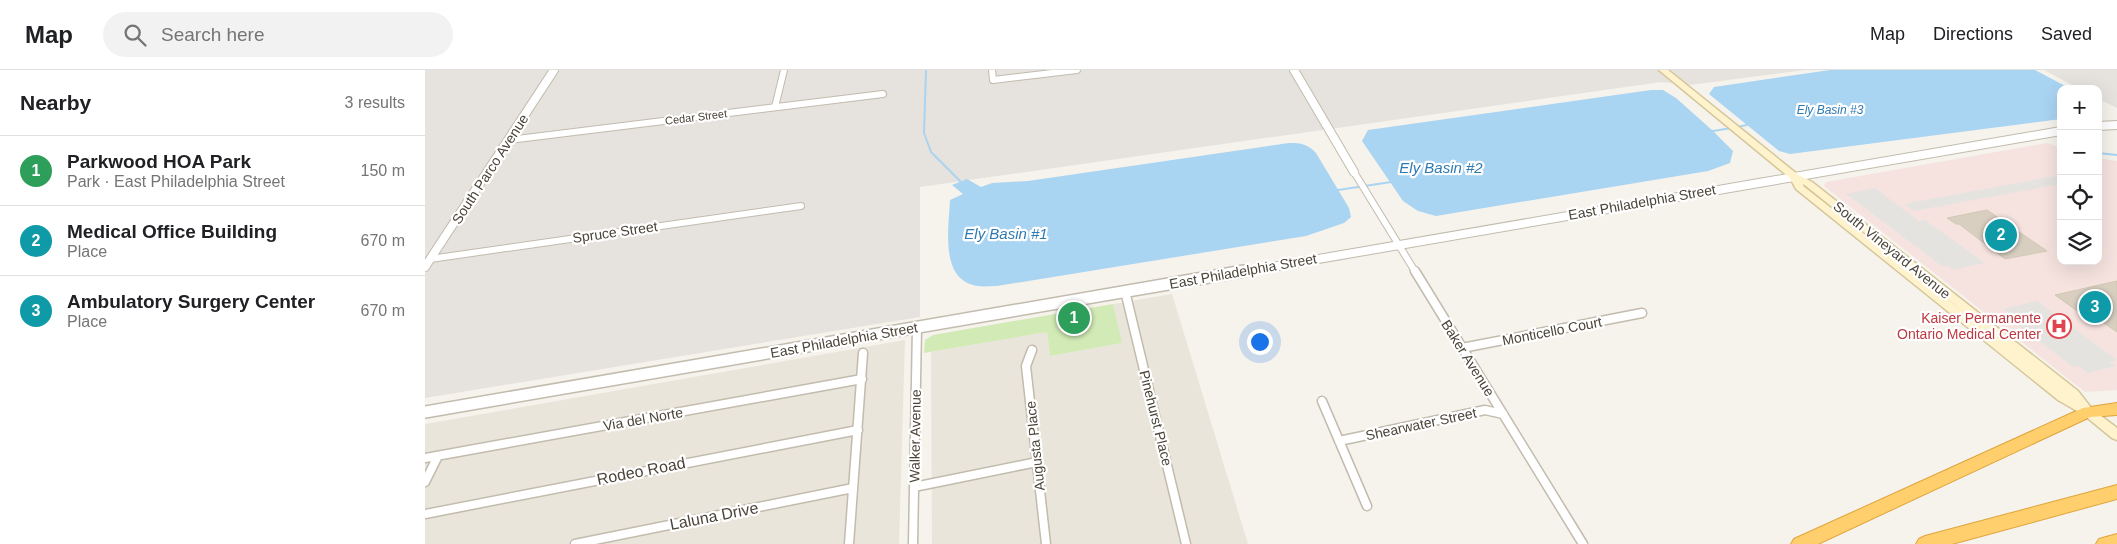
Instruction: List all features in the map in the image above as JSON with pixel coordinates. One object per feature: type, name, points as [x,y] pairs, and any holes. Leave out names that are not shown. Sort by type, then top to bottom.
[{"type":"highway","points":[[1799,544],[2088,412],[2117,409]]},
{"type":"highway","points":[[1925,544],[2117,492]]},
{"type":"highway","points":[[2105,544],[2117,541]]},
{"type":"main road","name":"South Vineyard Avenue","points":[[1663,70],[1794,176],[1809,184],[2074,394],[2088,412],[2117,435]]},
{"type":"street","name":"South Parco Avenue","points":[[425,267],[554,70]]},
{"type":"street","points":[[775,107],[783,70]]},
{"type":"street","points":[[992,70],[993,80],[1077,70]]},
{"type":"street","points":[[1294,70],[1354,172]]},
{"type":"street","name":"Cedar Street","points":[[509,140],[883,94]]},
{"type":"street","points":[[2102,126],[2117,125]]},
{"type":"street","name":"East Philadelphia Street","points":[[425,412],[2057,132]]},
{"type":"street","name":"Baker Avenue","points":[[1354,172],[1397,245],[1583,544]]},
{"type":"street","name":"Spruce Street","points":[[430,259],[801,206]]},
{"type":"street","name":"Pinehurst Place","points":[[1125,292],[1186,544]]},
{"type":"street","name":"Monticello Court","points":[[1462,348],[1642,313]]},
{"type":"street","name":"Walker Avenue","points":[[913,544],[917,327]]},
{"type":"street","name":"Augusta Place","points":[[1031,350],[1026,366],[1046,544]]},
{"type":"street","points":[[849,544],[863,353]]},
{"type":"street","name":"Via del Norte","points":[[425,458],[861,380]]},
{"type":"street","points":[[1322,401],[1367,506]]},
{"type":"street","name":"Shearwater Street","points":[[1339,441],[1485,410],[1503,414]]},
{"type":"street","name":"Rodeo Road","points":[[425,514],[858,430]]},
{"type":"street","points":[[425,482],[438,456]]},
{"type":"street","points":[[914,487],[1037,462]]},
{"type":"street","name":"Laluna Drive","points":[[575,544],[853,488]]},
{"type":"shaded area","points":[[425,70],[1805,70],[1690,85],[1661,82],[920,187],[920,317],[425,398]]},
{"type":"shaded area","points":[[2044,70],[2117,70],[2117,108],[2102,101],[2102,85],[2072,85]]},
{"type":"shaded area","name":"Kaiser Permanente Ontario Medical Center","points":[[2047,143],[2057,147],[2057,265],[2102,265],[2102,159],[2117,161],[2117,390],[2085,392],[1824,186],[1826,182]]},
{"type":"shaded area","points":[[2057,177],[2057,185],[1914,211],[1904,204]]},
{"type":"shaded area","points":[[1875,188],[1919,221],[1925,220],[1985,263],[1952,270],[1948,266],[1943,267],[1846,194]]},
{"type":"shaded area","points":[[1172,294],[1248,544],[932,544],[931,352],[1047,332],[1050,356],[1121,343],[1113,304]]},
{"type":"shaded area","points":[[2037,301],[2117,360],[2110,362],[2116,366],[2088,373],[2078,366],[2073,367],[2006,316],[2010,314],[2003,309]]},
{"type":"shaded area","points":[[905,340],[899,544],[425,544],[425,424]]},
{"type":"green space","points":[[1113,304],[1122,343],[1050,356],[1047,332],[924,353],[925,340],[933,335]]},
{"type":"water","name":"Ely Basin #3","points":[[1830,70],[2035,70],[2063,85],[2057,85],[2057,120],[1790,154],[1779,151],[1709,94],[1714,87]]},
{"type":"water","name":"Ely Basin #2","points":[[1651,90],[1663,90],[1676,98],[1713,131],[1733,151],[1730,163],[1708,171],[1436,216],[1418,211],[1403,201],[1362,141],[1368,130]]},
{"type":"water","name":"Ely Basin #1","points":[[1289,143],[1304,145],[1316,153],[1349,208],[1351,217],[1344,223],[1306,236],[997,286],[978,286],[966,282],[957,274],[952,264],[948,238],[950,200],[963,194],[952,185],[967,179],[981,187],[992,183],[1028,181]]},
{"type":"building","points":[[1987,210],[2047,251],[2005,259],[1959,224],[1947,218]]},
{"type":"building","points":[[2117,281],[2117,332],[2098,319],[2091,321],[2055,295]]},
{"type":"waterway","points":[[926,70],[924,133],[931,152],[960,181]]},
{"type":"waterway","points":[[1737,127],[1747,125]]},
{"type":"waterway","points":[[1713,131],[1732,128]]},
{"type":"waterway","points":[[2102,153],[2117,155]]},
{"type":"waterway","points":[[1338,190],[1391,182]]},
{"type":"place","name":"Medical Office Building","points":[[2001,235]]},
{"type":"place","name":"Ambulatory Surgery Center","points":[[2095,307]]},
{"type":"place","name":"Parkwood HOA Park","points":[[1074,318]]},
{"type":"place","name":"Kaiser Permanente Ontario Medical Center","points":[[2059,326]]}]
